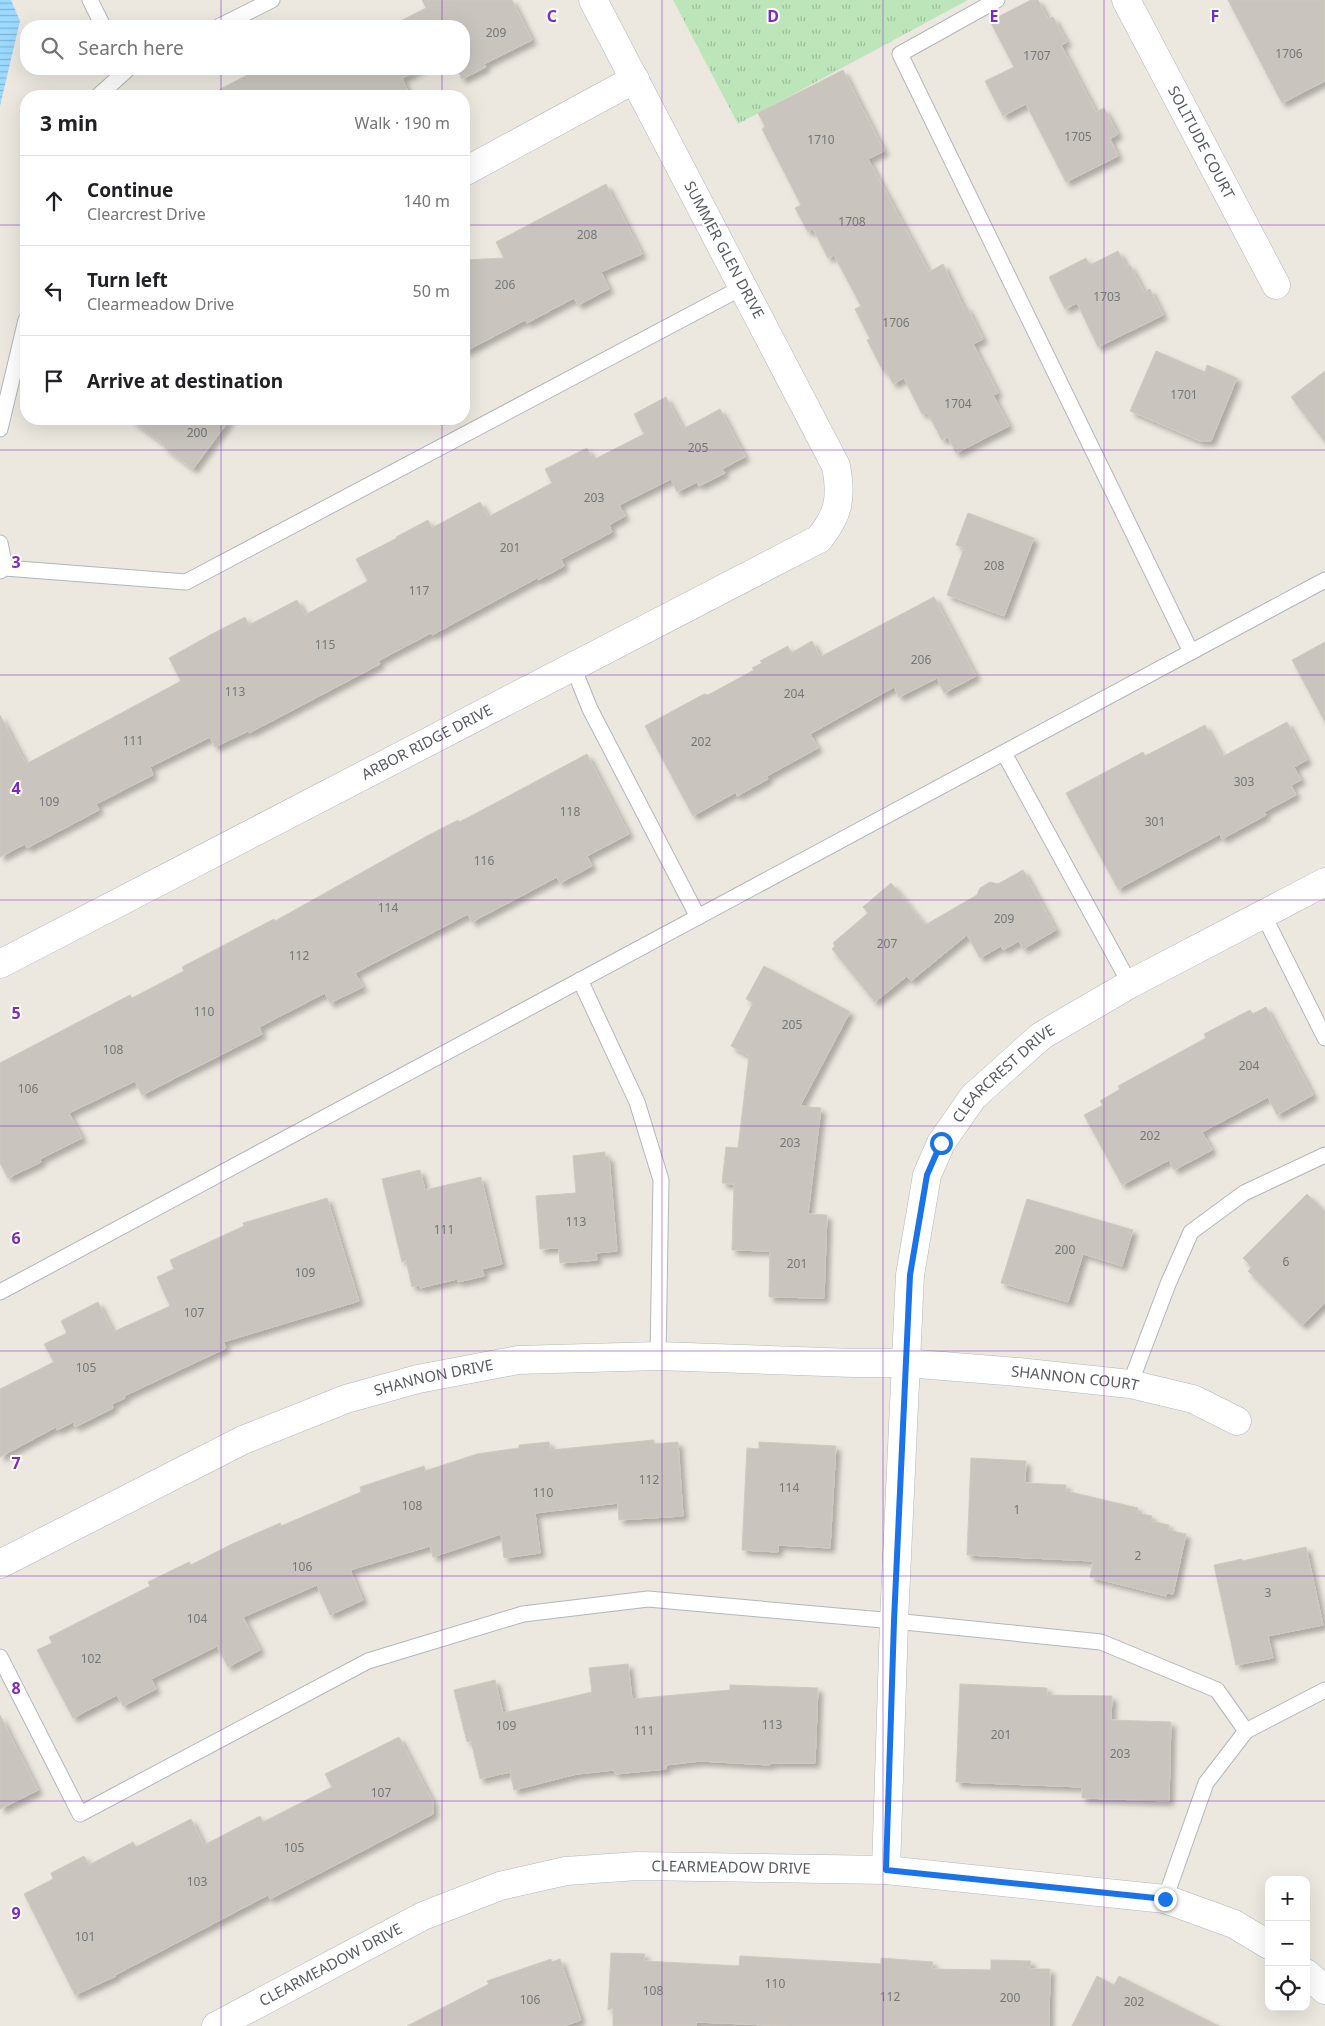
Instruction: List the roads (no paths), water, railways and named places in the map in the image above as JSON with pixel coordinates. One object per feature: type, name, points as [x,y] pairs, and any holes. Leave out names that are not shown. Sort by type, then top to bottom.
[{"type":"street","name":"SUMMER GLEN DRIVE","points":[[593,0],[836,466],[840,485],[838,505]]},
{"type":"street","name":"SOLITUDE COURT","points":[[1126,0],[1276,286]]},
{"type":"street","points":[[470,169],[635,79]]},
{"type":"street","name":"ARBOR RIDGE DRIVE","points":[[0,964],[820,539],[832,523],[838,505]]},
{"type":"street","name":"CLEARCREST DRIVE","points":[[886,1870],[894,1621],[910,1275],[927,1175],[941,1143],[973,1097],[1041,1036],[1130,984],[1325,882]]},
{"type":"street","name":"SHANNON DRIVE","points":[[0,1564],[243,1440],[346,1399],[418,1379],[518,1360],[658,1356],[906,1363]]},
{"type":"street","name":"SHANNON COURT","points":[[906,1363],[1130,1384],[1193,1399],[1237,1421]]},
{"type":"street","name":"CLEARMEADOW DRIVE","points":[[216,2026],[423,1916],[500,1886],[566,1871],[638,1866],[886,1870],[1165,1899],[1234,1924],[1265,1943]]},
{"type":"street","points":[[1310,1977],[1325,1990]]},
{"type":"lane","points":[[90,0],[100,20]]},
{"type":"lane","points":[[232,20],[272,0]]},
{"type":"lane","points":[[996,0],[900,54],[1191,652]]},
{"type":"lane","points":[[104,90],[120,75]]},
{"type":"lane","points":[[0,543],[2,569],[186,582],[743,287]]},
{"type":"lane","points":[[0,429],[20,345]]},
{"type":"lane","points":[[0,1292],[1325,580]]},
{"type":"lane","points":[[573,667],[590,709],[698,917]]},
{"type":"lane","points":[[1004,752],[1130,984]]},
{"type":"lane","points":[[1263,914],[1325,1038]]},
{"type":"lane","points":[[580,980],[637,1102],[661,1180],[658,1356]]},
{"type":"lane","points":[[1130,1384],[1168,1284],[1191,1232],[1244,1193],[1325,1155]]},
{"type":"lane","points":[[0,1658],[80,1814],[368,1661],[523,1614],[648,1599],[1101,1642],[1217,1690],[1246,1731]]},
{"type":"lane","points":[[1165,1899],[1206,1783],[1246,1731],[1325,1690]]},
{"type":"water","points":[[0,0],[11,0],[20,21],[0,106]]}]
